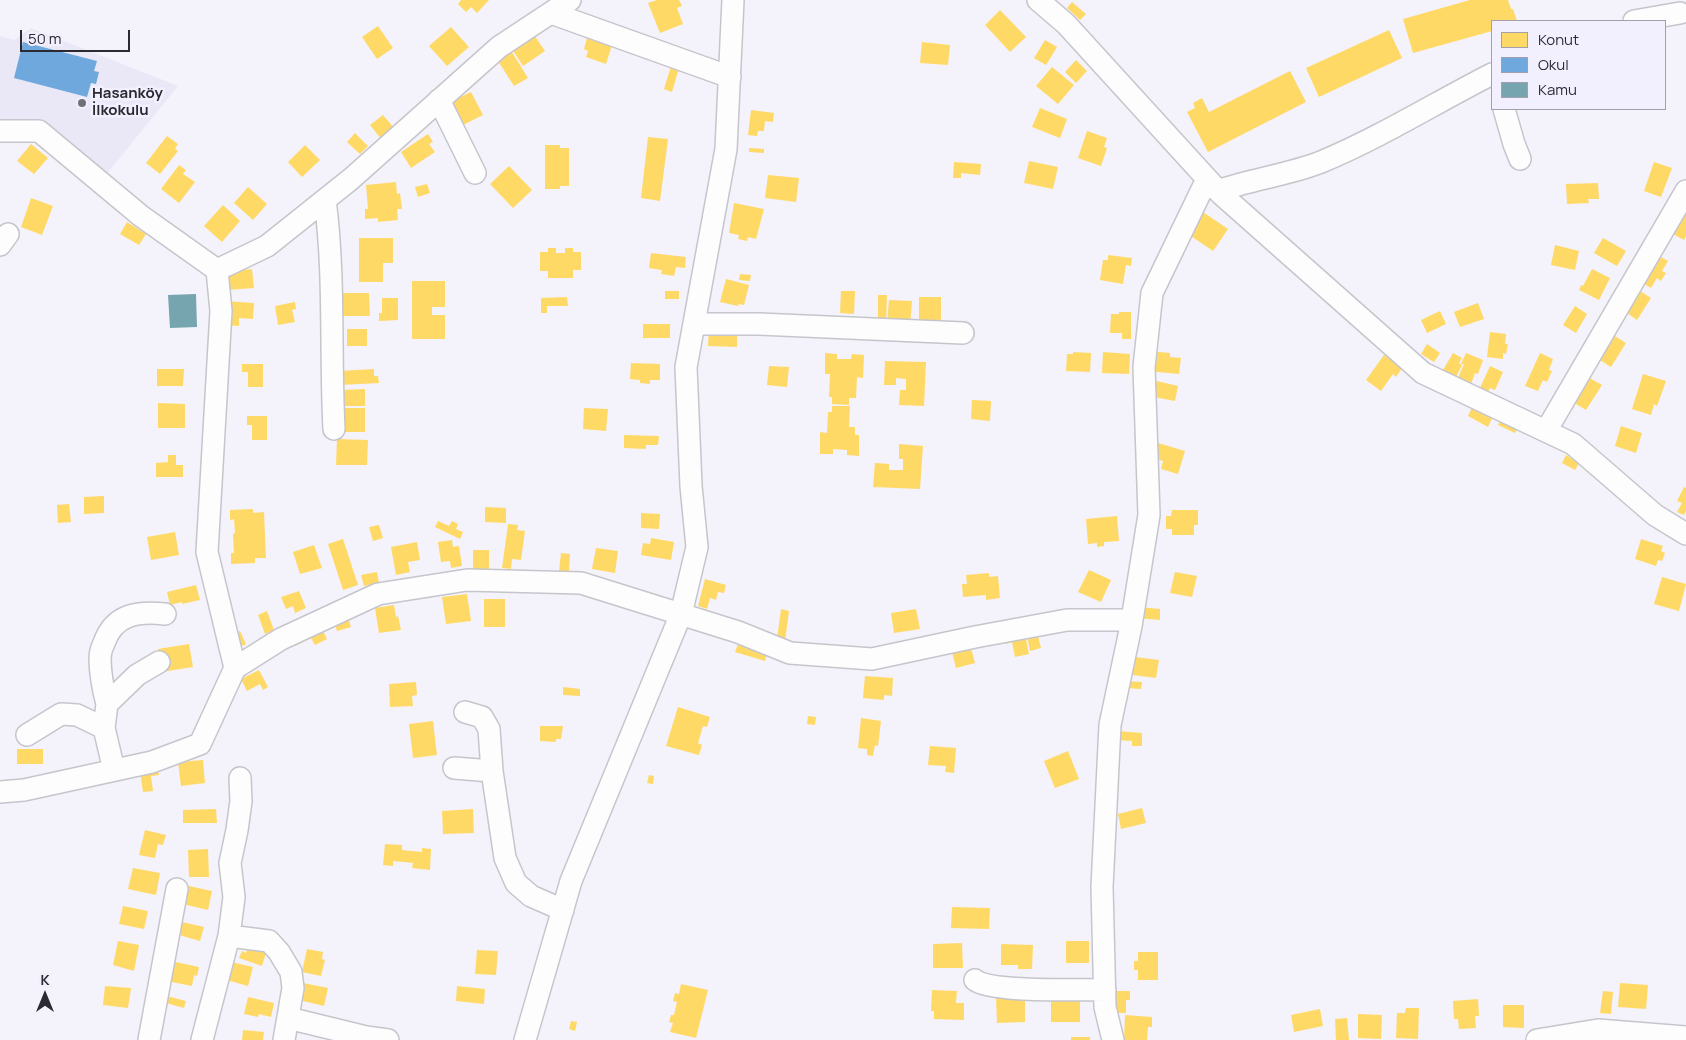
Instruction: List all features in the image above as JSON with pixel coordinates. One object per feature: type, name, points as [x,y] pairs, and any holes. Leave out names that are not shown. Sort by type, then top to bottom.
[{"type":"street","points":[[216,270],[267,246],[351,179],[499,47],[570,0]]},
{"type":"street","points":[[525,1040],[571,881],[681,614],[697,547],[691,486],[686,367],[726,149],[733,0]]},
{"type":"street","points":[[1038,0],[1066,24],[1213,185],[1423,373],[1572,444],[1655,516],[1686,534]]},
{"type":"street","points":[[550,13],[730,77]]},
{"type":"street","points":[[1640,20],[1680,13]]},
{"type":"street","points":[[1213,185],[1240,183],[1268,177],[1320,162],[1391,129],[1491,75]]},
{"type":"street","points":[[439,100],[475,172]]},
{"type":"street","points":[[1504,110],[1520,159]]},
{"type":"street","points":[[0,131],[39,131],[141,216],[216,270],[221,311],[207,552],[235,668]]},
{"type":"street","points":[[1113,1040],[1105,1007],[1102,887],[1110,725],[1132,620],[1149,515],[1144,367],[1152,293],[1213,185]]},
{"type":"street","points":[[1546,431],[1686,191]]},
{"type":"street","points":[[325,200],[330,236],[334,429]]},
{"type":"street","points":[[694,324],[759,324],[963,333]]},
{"type":"street","points":[[0,792],[24,790],[152,762],[200,744],[235,668],[281,639],[378,594],[467,580],[581,583],[738,632],[790,653],[872,659],[1067,620],[1132,620]]},
{"type":"street","points":[[114,770],[104,728],[107,704],[102,684],[100,655],[107,633],[123,617],[149,612],[165,614]]},
{"type":"street","points":[[107,704],[137,675],[159,662]]},
{"type":"street","points":[[466,712],[482,718],[489,729],[492,771],[504,858],[516,883],[531,896],[563,910]]},
{"type":"street","points":[[27,735],[61,714],[77,714],[104,728]]},
{"type":"street","points":[[454,768],[492,771]]},
{"type":"street","points":[[202,1040],[229,936],[234,897],[230,863],[241,801],[240,778]]},
{"type":"street","points":[[149,1040],[177,889]]},
{"type":"street","points":[[229,936],[269,942],[279,952],[291,972],[294,988],[284,1040]]},
{"type":"street","points":[[975,980],[980,984],[998,988],[1104,990]]},
{"type":"street","points":[[288,1018],[366,1037],[388,1040]]},
{"type":"street","points":[[1537,1040],[1598,1030],[1686,1037]]},
{"type":"shaded area","name":"Hasanköy İlkokulu","points":[[31,28],[178,86],[104,177],[37,127],[7,120],[0,121],[0,36],[14,40]]},
{"type":"building: Konut","points":[[461,0],[489,0],[477,13],[471,7],[466,12],[458,4]]},
{"type":"building: Konut","points":[[657,0],[679,0],[682,6],[677,8],[683,24],[660,33],[648,3]]},
{"type":"building: Konut","points":[[1470,0],[1508,0],[1517,20],[1491,20],[1491,31],[1413,53],[1403,19]]},
{"type":"building: Konut","points":[[1072,2],[1086,14],[1080,20],[1067,8]]},
{"type":"building: Konut","points":[[1000,10],[1026,37],[1010,52],[985,25]]},
{"type":"building: Konut","points":[[378,26],[393,48],[377,59],[362,37]]},
{"type":"building: Konut","points":[[451,27],[469,47],[447,66],[429,46]]},
{"type":"building: Konut","points":[[1389,30],[1402,58],[1319,97],[1306,68]]},
{"type":"building: Konut","points":[[532,32],[545,51],[523,66],[510,46]]},
{"type":"building: Konut","points":[[588,34],[613,42],[606,64],[586,57],[588,51],[584,49]]},
{"type":"building: Konut","points":[[1045,40],[1057,47],[1046,65],[1034,58]]},
{"type":"building: Konut","points":[[922,42],[950,45],[948,65],[920,63]]},
{"type":"building: Konut","points":[[510,49],[528,78],[514,86],[496,58]]},
{"type":"building: Konut","points":[[1076,60],[1087,71],[1076,83],[1065,72]]},
{"type":"building: Konut","points":[[671,66],[679,68],[672,92],[664,89]]},
{"type":"building: Konut","points":[[1052,67],[1074,85],[1058,104],[1036,86]]},
{"type":"building: Konut","points":[[1290,71],[1306,102],[1208,152],[1187,112],[1195,108],[1193,103],[1202,98],[1209,112]]},
{"type":"building: Konut","points":[[471,92],[483,115],[459,127],[450,102]]},
{"type":"building: Konut","points":[[1040,108],[1067,119],[1060,138],[1032,127]]},
{"type":"building: Konut","points":[[751,110],[774,113],[773,122],[765,121],[764,131],[758,131],[757,136],[748,135]]},
{"type":"building: Konut","points":[[383,115],[395,129],[382,140],[370,125]]},
{"type":"building: Konut","points":[[1087,131],[1107,138],[1104,147],[1107,148],[1101,166],[1078,158]]},
{"type":"building: Konut","points":[[355,133],[368,146],[360,154],[347,142]]},
{"type":"building: Konut","points":[[428,134],[433,142],[429,144],[435,152],[411,168],[401,152]]},
{"type":"building: Konut","points":[[167,136],[178,144],[175,149],[178,151],[160,174],[146,163]]},
{"type":"building: Konut","points":[[648,137],[668,139],[660,201],[641,198]]},
{"type":"building: Konut","points":[[31,144],[48,158],[34,174],[17,161]]},
{"type":"building: Konut","points":[[305,145],[320,160],[302,177],[288,162]]},
{"type":"building: Konut","points":[[545,145],[560,145],[560,148],[569,148],[569,186],[560,186],[560,189],[545,189]]},
{"type":"building: Konut","points":[[749,148],[764,149],[764,153],[749,152]]},
{"type":"building: Konut","points":[[1029,161],[1058,167],[1053,189],[1024,183]]},
{"type":"building: Konut","points":[[954,162],[981,164],[980,175],[961,173],[961,178],[953,178]]},
{"type":"building: Konut","points":[[1654,162],[1672,168],[1661,197],[1644,191]]},
{"type":"building: Konut","points":[[179,165],[186,170],[183,174],[195,182],[179,203],[161,189]]},
{"type":"building: Konut","points":[[509,166],[532,190],[513,208],[490,184]]},
{"type":"building: Konut","points":[[768,175],[799,178],[796,202],[765,198]]},
{"type":"building: Konut","points":[[396,182],[397,194],[400,193],[402,209],[397,209],[398,220],[378,222],[378,218],[365,219],[365,209],[368,209],[366,185]]},
{"type":"building: Konut","points":[[1598,183],[1599,199],[1588,199],[1589,203],[1567,204],[1566,184]]},
{"type":"building: Konut","points":[[427,184],[430,193],[418,197],[415,187]]},
{"type":"building: Konut","points":[[248,187],[267,204],[253,220],[234,203]]},
{"type":"building: Konut","points":[[31,198],[53,206],[42,235],[21,227]]},
{"type":"building: Konut","points":[[734,203],[764,209],[756,239],[748,237],[747,241],[738,239],[739,235],[729,233]]},
{"type":"building: Konut","points":[[223,205],[240,221],[222,242],[204,226]]},
{"type":"building: Konut","points":[[1200,210],[1228,229],[1213,251],[1185,232]]},
{"type":"building: Konut","points":[[1686,210],[1686,236],[1684,240],[1667,231]]},
{"type":"building: Konut","points":[[127,222],[146,234],[139,245],[120,234]]},
{"type":"building: Konut","points":[[359,238],[393,238],[393,263],[383,263],[383,282],[359,282]]},
{"type":"building: Konut","points":[[1603,238],[1626,251],[1617,266],[1594,253]]},
{"type":"building: Konut","points":[[1555,245],[1579,251],[1575,270],[1551,265]]},
{"type":"building: Konut","points":[[548,248],[556,248],[556,253],[565,253],[565,248],[573,248],[573,252],[581,252],[581,270],[573,270],[573,278],[548,278],[548,271],[540,271],[540,252],[548,252]]},
{"type":"building: Konut","points":[[1652,252],[1668,261],[1662,271],[1666,273],[1661,281],[1657,278],[1651,288],[1636,279]]},
{"type":"building: Konut","points":[[651,253],[686,257],[685,268],[676,267],[674,276],[661,274],[662,270],[649,268]]},
{"type":"building: Konut","points":[[1108,255],[1132,258],[1131,266],[1126,265],[1123,284],[1100,280],[1103,260],[1108,260]]},
{"type":"building: Konut","points":[[252,269],[254,288],[227,290],[225,272]]},
{"type":"building: Konut","points":[[1592,269],[1610,278],[1599,300],[1579,290]]},
{"type":"building: Konut","points":[[740,274],[751,275],[750,281],[739,280]]},
{"type":"building: Konut","points":[[726,279],[749,285],[744,305],[739,304],[738,306],[720,302]]},
{"type":"building: Konut","points":[[412,281],[445,281],[445,307],[432,307],[432,315],[445,315],[445,339],[412,339]]},
{"type":"building: Konut","points":[[1637,289],[1651,298],[1637,320],[1624,311]]},
{"type":"building: Konut","points":[[665,291],[679,291],[679,299],[665,299]]},
{"type":"building: Konut","points":[[841,291],[855,291],[854,314],[840,313]]},
{"type":"building: Konut","points":[[337,293],[369,293],[370,316],[338,316]]},
{"type":"building: Konut","points":[[878,295],[887,295],[886,322],[878,321]]},
{"type":"building: Konut","points":[[567,297],[568,306],[547,306],[547,313],[541,313],[541,298]]},
{"type":"building: Konut","points":[[919,297],[941,297],[941,320],[935,320],[935,323],[919,323]]},
{"type":"building: Konut","points":[[382,298],[398,298],[398,320],[379,321],[379,313],[382,313]]},
{"type":"building: Konut","points":[[889,300],[912,301],[910,325],[887,323]]},
{"type":"building: Konut","points":[[224,301],[254,303],[253,319],[239,318],[239,326],[222,325]]},
{"type":"building: Konut","points":[[295,302],[296,309],[292,310],[295,322],[278,325],[275,306]]},
{"type":"building: Konut","points":[[1478,303],[1484,319],[1460,327],[1454,312]]},
{"type":"building: Konut","points":[[1575,306],[1587,314],[1576,333],[1563,325]]},
{"type":"building: Konut","points":[[1440,311],[1446,324],[1427,333],[1421,320]]},
{"type":"building: Konut","points":[[1119,312],[1131,312],[1131,339],[1122,339],[1122,333],[1110,333],[1111,314],[1119,314]]},
{"type":"building: Konut","points":[[643,324],[670,324],[670,338],[643,338]]},
{"type":"building: Konut","points":[[709,327],[737,328],[737,347],[708,346]]},
{"type":"building: Konut","points":[[347,329],[367,329],[367,346],[347,346]]},
{"type":"building: Konut","points":[[1490,332],[1506,334],[1505,344],[1508,344],[1506,354],[1503,353],[1503,359],[1487,357]]},
{"type":"building: Konut","points":[[1610,333],[1626,343],[1611,367],[1595,357]]},
{"type":"building: Konut","points":[[1427,344],[1440,353],[1434,362],[1421,354]]},
{"type":"building: Konut","points":[[1149,351],[1170,353],[1170,357],[1181,358],[1179,374],[1147,371]]},
{"type":"building: Konut","points":[[1073,352],[1091,353],[1090,372],[1066,371],[1067,354],[1073,354]]},
{"type":"building: Konut","points":[[1103,352],[1130,354],[1129,374],[1102,373]]},
{"type":"building: Konut","points":[[825,353],[837,354],[837,359],[851,359],[852,354],[864,355],[863,378],[857,377],[856,398],[849,398],[849,405],[832,404],[832,397],[829,397],[830,374],[825,374]]},
{"type":"building: Konut","points":[[1453,353],[1462,358],[1459,363],[1457,362],[1462,365],[1456,377],[1443,370]]},
{"type":"building: Konut","points":[[1466,353],[1483,360],[1478,374],[1475,373],[1471,384],[1458,378]]},
{"type":"building: Konut","points":[[1540,353],[1553,359],[1549,370],[1552,371],[1547,382],[1543,380],[1538,391],[1525,386]]},
{"type":"building: Konut","points":[[1384,355],[1402,368],[1396,377],[1393,374],[1381,391],[1366,380]]},
{"type":"building: Konut","points":[[885,361],[926,362],[924,406],[899,405],[900,390],[906,390],[906,379],[896,378],[896,385],[884,385]]},
{"type":"building: Konut","points":[[631,363],[660,364],[660,380],[650,380],[650,384],[630,379]]},
{"type":"building: Konut","points":[[242,364],[263,364],[263,387],[248,387],[248,372],[242,372]]},
{"type":"building: Konut","points":[[769,366],[789,367],[787,387],[767,385]]},
{"type":"building: Konut","points":[[1490,366],[1503,372],[1495,390],[1490,388],[1487,394],[1479,390]]},
{"type":"building: Konut","points":[[157,369],[184,369],[183,386],[157,386]]},
{"type":"building: Konut","points":[[374,369],[374,376],[378,376],[379,383],[340,385],[339,371]]},
{"type":"building: Konut","points":[[1643,374],[1666,381],[1657,406],[1654,404],[1651,415],[1632,409]]},
{"type":"building: Konut","points":[[1586,376],[1602,385],[1586,410],[1571,401]]},
{"type":"building: Konut","points":[[1152,380],[1178,386],[1175,401],[1149,396]]},
{"type":"building: Konut","points":[[365,389],[365,406],[342,406],[341,390]]},
{"type":"building: Konut","points":[[972,400],[991,401],[990,421],[971,419]]},
{"type":"building: Konut","points":[[158,403],[185,404],[185,428],[158,428]]},
{"type":"building: Konut","points":[[1474,403],[1494,414],[1488,427],[1468,416]]},
{"type":"building: Konut","points":[[832,406],[850,406],[849,427],[855,427],[855,435],[859,435],[859,456],[847,455],[847,450],[833,449],[833,454],[820,454],[820,432],[827,433],[828,412],[832,412]]},
{"type":"building: Konut","points":[[342,408],[365,408],[365,432],[342,432]]},
{"type":"building: Konut","points":[[584,408],[608,409],[606,431],[583,429]]},
{"type":"building: Konut","points":[[247,416],[267,416],[267,440],[252,440],[252,425],[247,425]]},
{"type":"building: Konut","points":[[1501,420],[1518,427],[1515,433],[1498,425]]},
{"type":"building: Konut","points":[[1621,426],[1642,433],[1636,453],[1615,446]]},
{"type":"building: Konut","points":[[624,435],[659,436],[658,445],[646,445],[646,449],[624,448]]},
{"type":"building: Konut","points":[[337,439],[368,440],[367,465],[336,465]]},
{"type":"building: Konut","points":[[1158,443],[1185,451],[1178,474],[1161,469],[1163,461],[1154,458]]},
{"type":"building: Konut","points":[[899,444],[923,446],[920,489],[873,487],[875,463],[889,464],[889,470],[903,470],[903,459],[899,459]]},
{"type":"building: Konut","points":[[168,455],[176,455],[176,465],[183,465],[183,477],[156,477],[156,463],[168,462]]},
{"type":"building: Konut","points":[[1566,455],[1579,463],[1575,470],[1562,463]]},
{"type":"building: Konut","points":[[1684,487],[1686,488],[1686,511],[1684,515],[1677,512],[1682,503],[1677,501]]},
{"type":"building: Konut","points":[[104,496],[104,513],[84,514],[84,497]]},
{"type":"building: Konut","points":[[69,504],[71,522],[58,523],[57,505]]},
{"type":"building: Konut","points":[[485,507],[506,508],[506,523],[485,522]]},
{"type":"building: Konut","points":[[253,509],[253,513],[264,512],[266,558],[255,558],[255,563],[231,564],[231,553],[234,553],[233,534],[235,533],[234,519],[230,520],[230,510]]},
{"type":"building: Konut","points":[[1172,510],[1198,510],[1198,525],[1194,525],[1194,535],[1172,535],[1172,529],[1166,529],[1166,516],[1171,516]]},
{"type":"building: Konut","points":[[641,513],[660,514],[659,529],[641,528]]},
{"type":"building: Konut","points":[[1117,516],[1119,541],[1104,542],[1104,546],[1097,547],[1097,543],[1088,544],[1086,519]]},
{"type":"building: Konut","points":[[438,521],[449,526],[452,521],[458,524],[456,529],[463,532],[460,539],[435,527]]},
{"type":"building: Konut","points":[[508,524],[518,525],[517,530],[525,531],[521,560],[512,559],[511,569],[502,568]]},
{"type":"building: Konut","points":[[379,525],[383,538],[373,541],[369,527]]},
{"type":"building: Konut","points":[[175,532],[179,555],[151,560],[147,537]]},
{"type":"building: Konut","points":[[651,538],[674,542],[671,560],[641,555],[643,543],[650,544]]},
{"type":"building: Konut","points":[[343,539],[358,585],[343,590],[328,544]]},
{"type":"building: Konut","points":[[1641,539],[1663,546],[1661,551],[1665,553],[1662,561],[1658,560],[1656,566],[1635,559]]},
{"type":"building: Konut","points":[[452,540],[453,547],[459,546],[462,566],[451,568],[450,561],[441,562],[438,542]]},
{"type":"building: Konut","points":[[417,542],[420,560],[408,562],[410,572],[396,575],[391,547]]},
{"type":"building: Konut","points":[[314,545],[322,568],[300,574],[293,552]]},
{"type":"building: Konut","points":[[596,548],[618,551],[615,573],[592,569]]},
{"type":"building: Konut","points":[[473,550],[489,550],[489,569],[473,569]]},
{"type":"building: Konut","points":[[561,553],[570,554],[569,572],[559,572]]},
{"type":"building: Konut","points":[[1089,570],[1111,580],[1101,602],[1078,592]]},
{"type":"building: Konut","points":[[377,572],[379,583],[364,586],[361,575]]},
{"type":"building: Konut","points":[[1175,572],[1197,576],[1192,597],[1170,593]]},
{"type":"building: Konut","points":[[989,573],[989,577],[998,576],[1000,598],[986,600],[986,595],[963,597],[962,584],[967,584],[966,575]]},
{"type":"building: Konut","points":[[1662,577],[1686,584],[1679,611],[1654,604]]},
{"type":"building: Konut","points":[[705,579],[726,585],[724,593],[718,592],[716,600],[710,598],[707,609],[698,606]]},
{"type":"building: Konut","points":[[196,585],[200,600],[170,605],[167,592]]},
{"type":"building: Konut","points":[[299,591],[306,608],[295,613],[293,606],[286,609],[281,597]]},
{"type":"building: Konut","points":[[467,594],[471,621],[446,624],[442,597]]},
{"type":"building: Konut","points":[[484,599],[505,599],[505,627],[484,627]]},
{"type":"building: Konut","points":[[394,605],[401,630],[379,633],[375,608]]},
{"type":"building: Konut","points":[[1138,607],[1160,609],[1160,620],[1137,618]]},
{"type":"building: Konut","points":[[781,609],[789,611],[785,641],[777,639]]},
{"type":"building: Konut","points":[[916,609],[920,629],[894,633],[891,613]]},
{"type":"building: Konut","points":[[267,611],[274,630],[265,634],[258,615]]},
{"type":"building: Konut","points":[[347,615],[351,627],[337,631],[333,619]]},
{"type":"building: Konut","points":[[320,625],[327,639],[315,645],[311,638],[295,646],[292,639]]},
{"type":"building: Konut","points":[[1036,628],[1041,648],[1030,651],[1026,630]]},
{"type":"building: Konut","points":[[1024,630],[1029,654],[1015,657],[1012,642],[1006,644],[1004,634]]},
{"type":"building: Konut","points":[[240,631],[246,644],[237,648],[231,634]]},
{"type":"building: Konut","points":[[189,644],[193,667],[161,672],[158,649]]},
{"type":"building: Konut","points":[[738,644],[767,653],[765,661],[735,652]]},
{"type":"building: Konut","points":[[970,644],[975,663],[956,668],[951,648]]},
{"type":"building: Konut","points":[[1127,656],[1159,660],[1156,678],[1125,674]]},
{"type":"building: Konut","points":[[259,670],[268,687],[263,690],[260,684],[247,691],[241,679]]},
{"type":"building: Konut","points":[[865,676],[893,678],[892,696],[884,695],[884,700],[863,698]]},
{"type":"building: Konut","points":[[1122,681],[1142,682],[1141,689],[1127,688]]},
{"type":"building: Konut","points":[[416,682],[417,695],[412,696],[413,706],[390,707],[389,684]]},
{"type":"building: Konut","points":[[563,687],[580,689],[580,696],[563,695]]},
{"type":"building: Konut","points":[[678,707],[710,717],[707,727],[703,726],[698,743],[702,745],[699,755],[666,746]]},
{"type":"building: Konut","points":[[808,716],[816,717],[815,725],[807,724]]},
{"type":"building: Konut","points":[[861,718],[881,721],[878,746],[875,745],[873,756],[867,755],[867,749],[858,748]]},
{"type":"building: Konut","points":[[433,721],[437,755],[413,758],[409,724]]},
{"type":"building: Konut","points":[[540,726],[563,726],[561,739],[556,739],[556,742],[540,741]]},
{"type":"building: Konut","points":[[1118,731],[1142,733],[1142,746],[1132,746],[1132,741],[1117,740]]},
{"type":"building: Konut","points":[[930,746],[956,748],[954,773],[945,772],[946,766],[928,765]]},
{"type":"building: Konut","points":[[17,749],[43,749],[43,764],[17,764]]},
{"type":"building: Konut","points":[[1068,751],[1079,779],[1055,788],[1044,761]]},
{"type":"building: Konut","points":[[203,760],[205,783],[181,786],[178,762]]},
{"type":"building: Konut","points":[[158,769],[159,775],[151,776],[153,791],[143,792],[140,771]]},
{"type":"building: Konut","points":[[649,775],[654,776],[653,784],[647,783]]},
{"type":"building: Konut","points":[[1142,808],[1146,823],[1121,829],[1118,814]]},
{"type":"building: Konut","points":[[216,809],[217,823],[183,823],[183,810]]},
{"type":"building: Konut","points":[[473,809],[474,833],[443,834],[442,811]]},
{"type":"building: Konut","points":[[145,830],[166,835],[163,845],[158,844],[155,858],[139,855]]},
{"type":"building: Konut","points":[[385,844],[402,845],[402,850],[422,852],[422,848],[431,849],[430,870],[412,868],[413,863],[393,861],[393,866],[383,865]]},
{"type":"building: Konut","points":[[208,849],[209,877],[189,877],[188,850]]},
{"type":"building: Konut","points":[[133,868],[160,873],[156,895],[128,889]]},
{"type":"building: Konut","points":[[184,885],[212,891],[208,910],[183,904]]},
{"type":"building: Konut","points":[[123,906],[148,911],[144,929],[119,924]]},
{"type":"building: Konut","points":[[952,907],[990,908],[989,929],[951,928]]},
{"type":"building: Konut","points":[[182,922],[204,927],[200,941],[179,935]]},
{"type":"building: Konut","points":[[118,941],[139,945],[134,971],[113,965]]},
{"type":"building: Konut","points":[[1066,941],[1089,941],[1089,963],[1066,963]]},
{"type":"building: Konut","points":[[249,943],[267,949],[262,966],[239,958],[242,951],[246,953]]},
{"type":"building: Konut","points":[[962,943],[963,968],[933,968],[933,944]]},
{"type":"building: Konut","points":[[1001,944],[1033,945],[1032,969],[1018,969],[1018,965],[1001,965]]},
{"type":"building: Konut","points":[[307,949],[323,952],[322,959],[325,960],[321,976],[302,972]]},
{"type":"building: Konut","points":[[477,950],[498,951],[496,975],[475,974]]},
{"type":"building: Konut","points":[[1138,952],[1158,952],[1158,980],[1138,980],[1138,970],[1134,970],[1134,961],[1138,961]]},
{"type":"building: Konut","points":[[171,961],[199,967],[197,976],[194,975],[192,986],[167,981]]},
{"type":"building: Konut","points":[[227,961],[253,967],[248,986],[223,979]]},
{"type":"building: Konut","points":[[303,983],[328,988],[324,1006],[299,1000]]},
{"type":"building: Konut","points":[[1620,983],[1648,985],[1646,1009],[1618,1007]]},
{"type":"building: Konut","points":[[681,984],[708,990],[696,1038],[670,1032],[673,1023],[669,1022],[671,1015],[674,1015],[677,1002],[673,1001],[675,993],[679,994]]},
{"type":"building: Konut","points":[[105,986],[131,988],[128,1008],[103,1005]]},
{"type":"building: Konut","points":[[457,986],[485,989],[484,1004],[456,1001]]},
{"type":"building: Konut","points":[[932,990],[957,991],[956,1003],[964,1003],[964,1020],[934,1019],[934,1011],[931,1011]]},
{"type":"building: Konut","points":[[1108,991],[1130,991],[1130,1000],[1126,1000],[1126,1013],[1108,1013]]},
{"type":"building: Konut","points":[[1603,991],[1613,992],[1611,1014],[1600,1013]]},
{"type":"building: Konut","points":[[167,996],[186,1001],[184,1008],[166,1003]]},
{"type":"building: Konut","points":[[248,997],[274,1003],[271,1017],[259,1014],[258,1017],[244,1014]]},
{"type":"building: Konut","points":[[996,997],[1025,997],[1025,1022],[997,1023]]},
{"type":"building: Konut","points":[[1051,998],[1080,998],[1080,1022],[1051,1022]]},
{"type":"building: Konut","points":[[1478,999],[1479,1016],[1475,1016],[1476,1028],[1459,1029],[1458,1019],[1454,1019],[1453,1001]]},
{"type":"building: Konut","points":[[1503,1005],[1524,1005],[1524,1028],[1503,1027]]},
{"type":"building: Konut","points":[[1406,1008],[1419,1008],[1418,1039],[1396,1038],[1397,1013],[1405,1013]]},
{"type":"building: Konut","points":[[1320,1009],[1323,1026],[1294,1032],[1291,1015]]},
{"type":"building: Konut","points":[[1358,1014],[1382,1015],[1381,1039],[1358,1038]]},
{"type":"building: Konut","points":[[1125,1015],[1152,1017],[1152,1027],[1148,1027],[1147,1040],[1124,1040]]},
{"type":"building: Konut","points":[[1347,1018],[1349,1040],[1336,1040],[1335,1019]]},
{"type":"building: Konut","points":[[571,1021],[577,1022],[575,1031],[569,1029]]},
{"type":"building: Konut","points":[[243,1030],[264,1032],[263,1040],[242,1040]]},
{"type":"building: Konut","points":[[1071,1037],[1090,1037],[1090,1040],[1071,1040]]},
{"type":"building: Okul","points":[[23,42],[97,61],[94,71],[99,72],[96,84],[91,83],[87,97],[14,78]]},
{"type":"building: Kamu","points":[[196,294],[197,327],[170,328],[168,295]]},
{"type":"place","name":"Hasanköy İlkokulu","points":[[82,103]]}]
